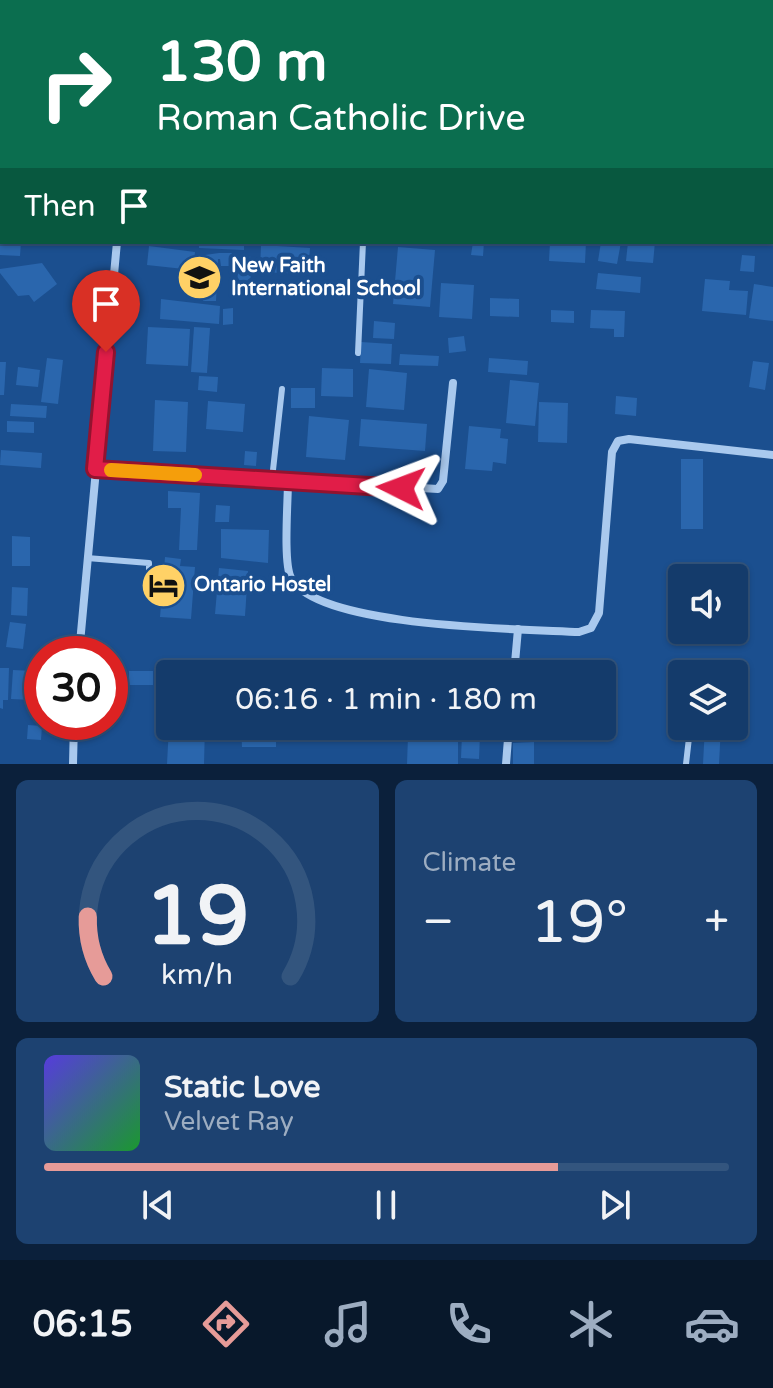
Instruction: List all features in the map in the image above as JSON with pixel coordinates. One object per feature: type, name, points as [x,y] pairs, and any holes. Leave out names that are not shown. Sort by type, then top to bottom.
[{"type":"street","points":[[80,636],[117,244]]},
{"type":"street","points":[[95,469],[438,489],[443,481],[453,383]]},
{"type":"street","points":[[288,481],[289,572],[292,580],[307,594],[332,606],[365,615],[579,632],[591,628],[599,613],[612,452],[618,441],[629,439],[773,455]]},
{"type":"street","points":[[515,660],[518,629]]},
{"type":"street","points":[[73,764],[74,740]]},
{"type":"street","points":[[506,764],[508,740]]},
{"type":"lane","points":[[358,353],[363,244]]},
{"type":"lane","points":[[272,479],[282,389]]},
{"type":"lane","points":[[87,558],[149,563],[149,587]]},
{"type":"lane","points":[[686,764],[689,740]]},
{"type":"building","points":[[0,244],[21,244],[20,256],[0,255]]},
{"type":"building","points":[[199,244],[244,244],[244,250],[199,248]]},
{"type":"building","points":[[473,244],[484,244],[483,256],[471,255]]},
{"type":"building","points":[[550,244],[586,244],[585,263],[549,261]]},
{"type":"building","points":[[601,244],[621,244],[617,264],[598,261]]},
{"type":"building","points":[[628,244],[655,244],[653,263],[626,261]]},
{"type":"building","points":[[261,245],[310,248],[308,274],[260,272]]},
{"type":"building","points":[[149,246],[195,252],[193,270],[147,265]]},
{"type":"building","points":[[398,247],[435,250],[430,307],[393,304]]},
{"type":"building","points":[[232,253],[232,266],[221,266],[218,259],[216,301],[203,301],[204,283],[210,283],[210,270],[204,270],[205,255]]},
{"type":"building","points":[[742,255],[755,256],[754,272],[740,271]]},
{"type":"building","points":[[239,256],[252,257],[250,285],[237,285]]},
{"type":"building","points":[[42,263],[57,284],[34,302],[29,295],[18,296],[0,273],[0,269]]},
{"type":"building","points":[[598,273],[641,277],[640,293],[596,289]]},
{"type":"building","points":[[705,279],[730,281],[729,290],[748,291],[746,315],[702,311]]},
{"type":"building","points":[[441,283],[474,285],[472,319],[439,317]]},
{"type":"building","points":[[754,284],[773,287],[773,321],[749,318]]},
{"type":"building","points":[[490,298],[519,299],[519,317],[490,316]]},
{"type":"building","points":[[161,299],[220,306],[219,324],[160,319]]},
{"type":"building","points":[[233,308],[233,324],[223,325],[223,309]]},
{"type":"building","points":[[551,310],[574,311],[574,323],[551,322]]},
{"type":"building","points":[[591,310],[625,311],[624,337],[614,337],[614,329],[590,328]]},
{"type":"building","points":[[374,321],[395,323],[394,339],[373,338]]},
{"type":"building","points":[[148,327],[190,329],[188,366],[146,364]]},
{"type":"building","points":[[194,327],[210,328],[207,373],[191,372]]},
{"type":"building","points":[[464,336],[466,351],[449,353],[448,338]]},
{"type":"building","points":[[361,342],[392,344],[391,364],[360,363]]},
{"type":"building","points":[[400,354],[439,356],[438,366],[399,365]]},
{"type":"building","points":[[47,358],[63,360],[58,404],[41,402]]},
{"type":"building","points":[[489,358],[528,361],[527,375],[488,372]]},
{"type":"building","points":[[753,361],[769,363],[765,390],[749,387]]},
{"type":"building","points":[[0,362],[6,362],[4,395],[0,395]]},
{"type":"building","points":[[18,367],[40,370],[38,387],[16,385]]},
{"type":"building","points":[[322,368],[353,369],[353,397],[321,396]]},
{"type":"building","points":[[369,369],[407,373],[404,410],[366,407]]},
{"type":"building","points":[[199,376],[218,377],[217,392],[198,390]]},
{"type":"building","points":[[510,380],[539,383],[535,426],[506,423]]},
{"type":"building","points":[[291,388],[315,388],[315,408],[291,408]]},
{"type":"building","points":[[616,396],[637,398],[636,416],[615,414]]},
{"type":"building","points":[[155,400],[188,402],[186,452],[153,451]]},
{"type":"building","points":[[208,401],[245,404],[243,432],[206,429]]},
{"type":"building","points":[[539,402],[568,403],[567,443],[538,442]]},
{"type":"building","points":[[11,404],[47,406],[46,418],[10,416]]},
{"type":"building","points":[[309,416],[349,420],[345,460],[306,457]]},
{"type":"building","points":[[361,419],[427,424],[425,451],[359,446]]},
{"type":"building","points":[[7,421],[34,422],[34,433],[7,432]]},
{"type":"building","points":[[469,426],[501,429],[500,438],[508,439],[506,464],[493,462],[492,471],[465,469]]},
{"type":"building","points":[[1,450],[42,453],[41,468],[0,465]]},
{"type":"building","points":[[245,451],[257,452],[256,466],[244,465]]},
{"type":"building","points":[[681,459],[703,459],[703,529],[681,529]]},
{"type":"building","points":[[168,491],[200,493],[197,550],[179,550],[181,508],[168,508]]},
{"type":"building","points":[[216,505],[230,506],[229,522],[215,522]]},
{"type":"building","points":[[221,529],[269,530],[268,563],[221,558]]},
{"type":"building","points":[[12,536],[30,537],[30,566],[12,566]]},
{"type":"building","points":[[165,557],[181,559],[180,566],[195,567],[191,619],[160,617]]},
{"type":"building","points":[[219,568],[248,571],[245,616],[215,614]]},
{"type":"building","points":[[12,587],[28,588],[27,616],[11,615]]},
{"type":"building","points":[[10,622],[26,624],[23,649],[6,647]]},
{"type":"building","points":[[0,668],[9,668],[8,700],[3,700],[3,709],[0,708]]},
{"type":"building","points":[[13,670],[24,671],[24,700],[11,699]]},
{"type":"building","points":[[129,671],[153,671],[153,685],[129,685]]},
{"type":"building","points":[[168,740],[205,740],[204,764],[167,764]]},
{"type":"building","points":[[242,740],[276,740],[276,747],[242,747]]},
{"type":"building","points":[[408,740],[458,740],[458,764],[407,764]]},
{"type":"building","points":[[462,740],[480,740],[479,759],[461,758]]},
{"type":"building","points":[[704,740],[720,740],[719,764],[703,764]]},
{"type":"building","points":[[534,742],[534,764],[513,764],[513,743]]},
{"type":"slow traffic","points":[[111,470],[195,475]]},
{"type":"place","name":"New Faith International School","points":[[200,278]]},
{"type":"place","name":"Ontario Hostel","points":[[163,585]]},
{"type":"route","points":[[106,352],[95,469],[401,488]]}]
